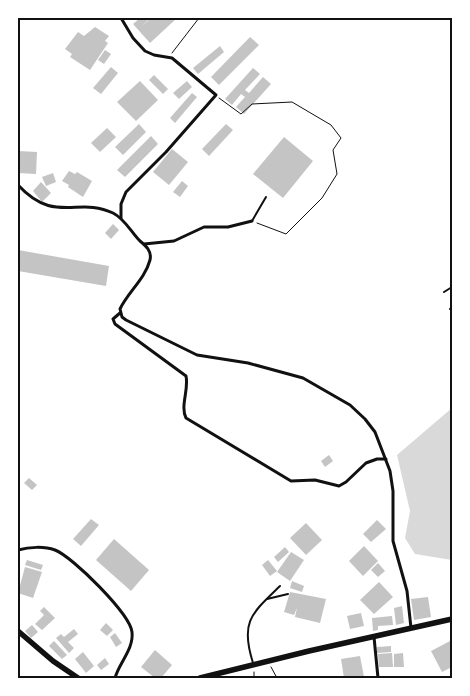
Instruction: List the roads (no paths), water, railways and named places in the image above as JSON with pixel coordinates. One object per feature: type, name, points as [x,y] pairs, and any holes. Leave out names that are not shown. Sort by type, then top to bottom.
[{"type":"main road","points":[[200,678],[211,677],[254,665],[452,619]]},
{"type":"main road","points":[[18,631],[53,661],[78,678]]},
{"type":"street","points":[[120,18],[145,51],[154,55],[169,57],[215,94],[214,98],[166,152],[126,192],[121,204],[121,219]]},
{"type":"street","points":[[18,185],[31,197],[49,206],[70,209],[100,209],[113,213],[144,244],[149,251],[150,260],[141,277],[122,304],[120,313],[113,319],[115,324],[186,376],[188,390],[184,411],[186,418],[244,451],[285,480],[294,482],[315,480],[339,486],[366,463],[377,459],[386,459]]},
{"type":"street","points":[[144,244],[174,241],[204,227],[228,227],[252,221]]},
{"type":"street","points":[[120,313],[131,324],[191,352],[209,358],[258,365],[292,374],[310,382],[350,406],[365,419],[375,432],[386,459],[393,492],[393,541],[407,591],[411,628]]},
{"type":"street","points":[[18,550],[42,548],[58,550],[84,571],[124,615],[131,628],[132,639],[116,678]]},
{"type":"street","points":[[374,637],[378,678]]},
{"type":"lane","points":[[252,221],[266,197]]},
{"type":"lane","points":[[444,292],[452,287]]},
{"type":"lane","points":[[254,665],[247,637],[247,624],[267,598],[280,586]]},
{"type":"lane","points":[[267,598],[288,594]]}]
